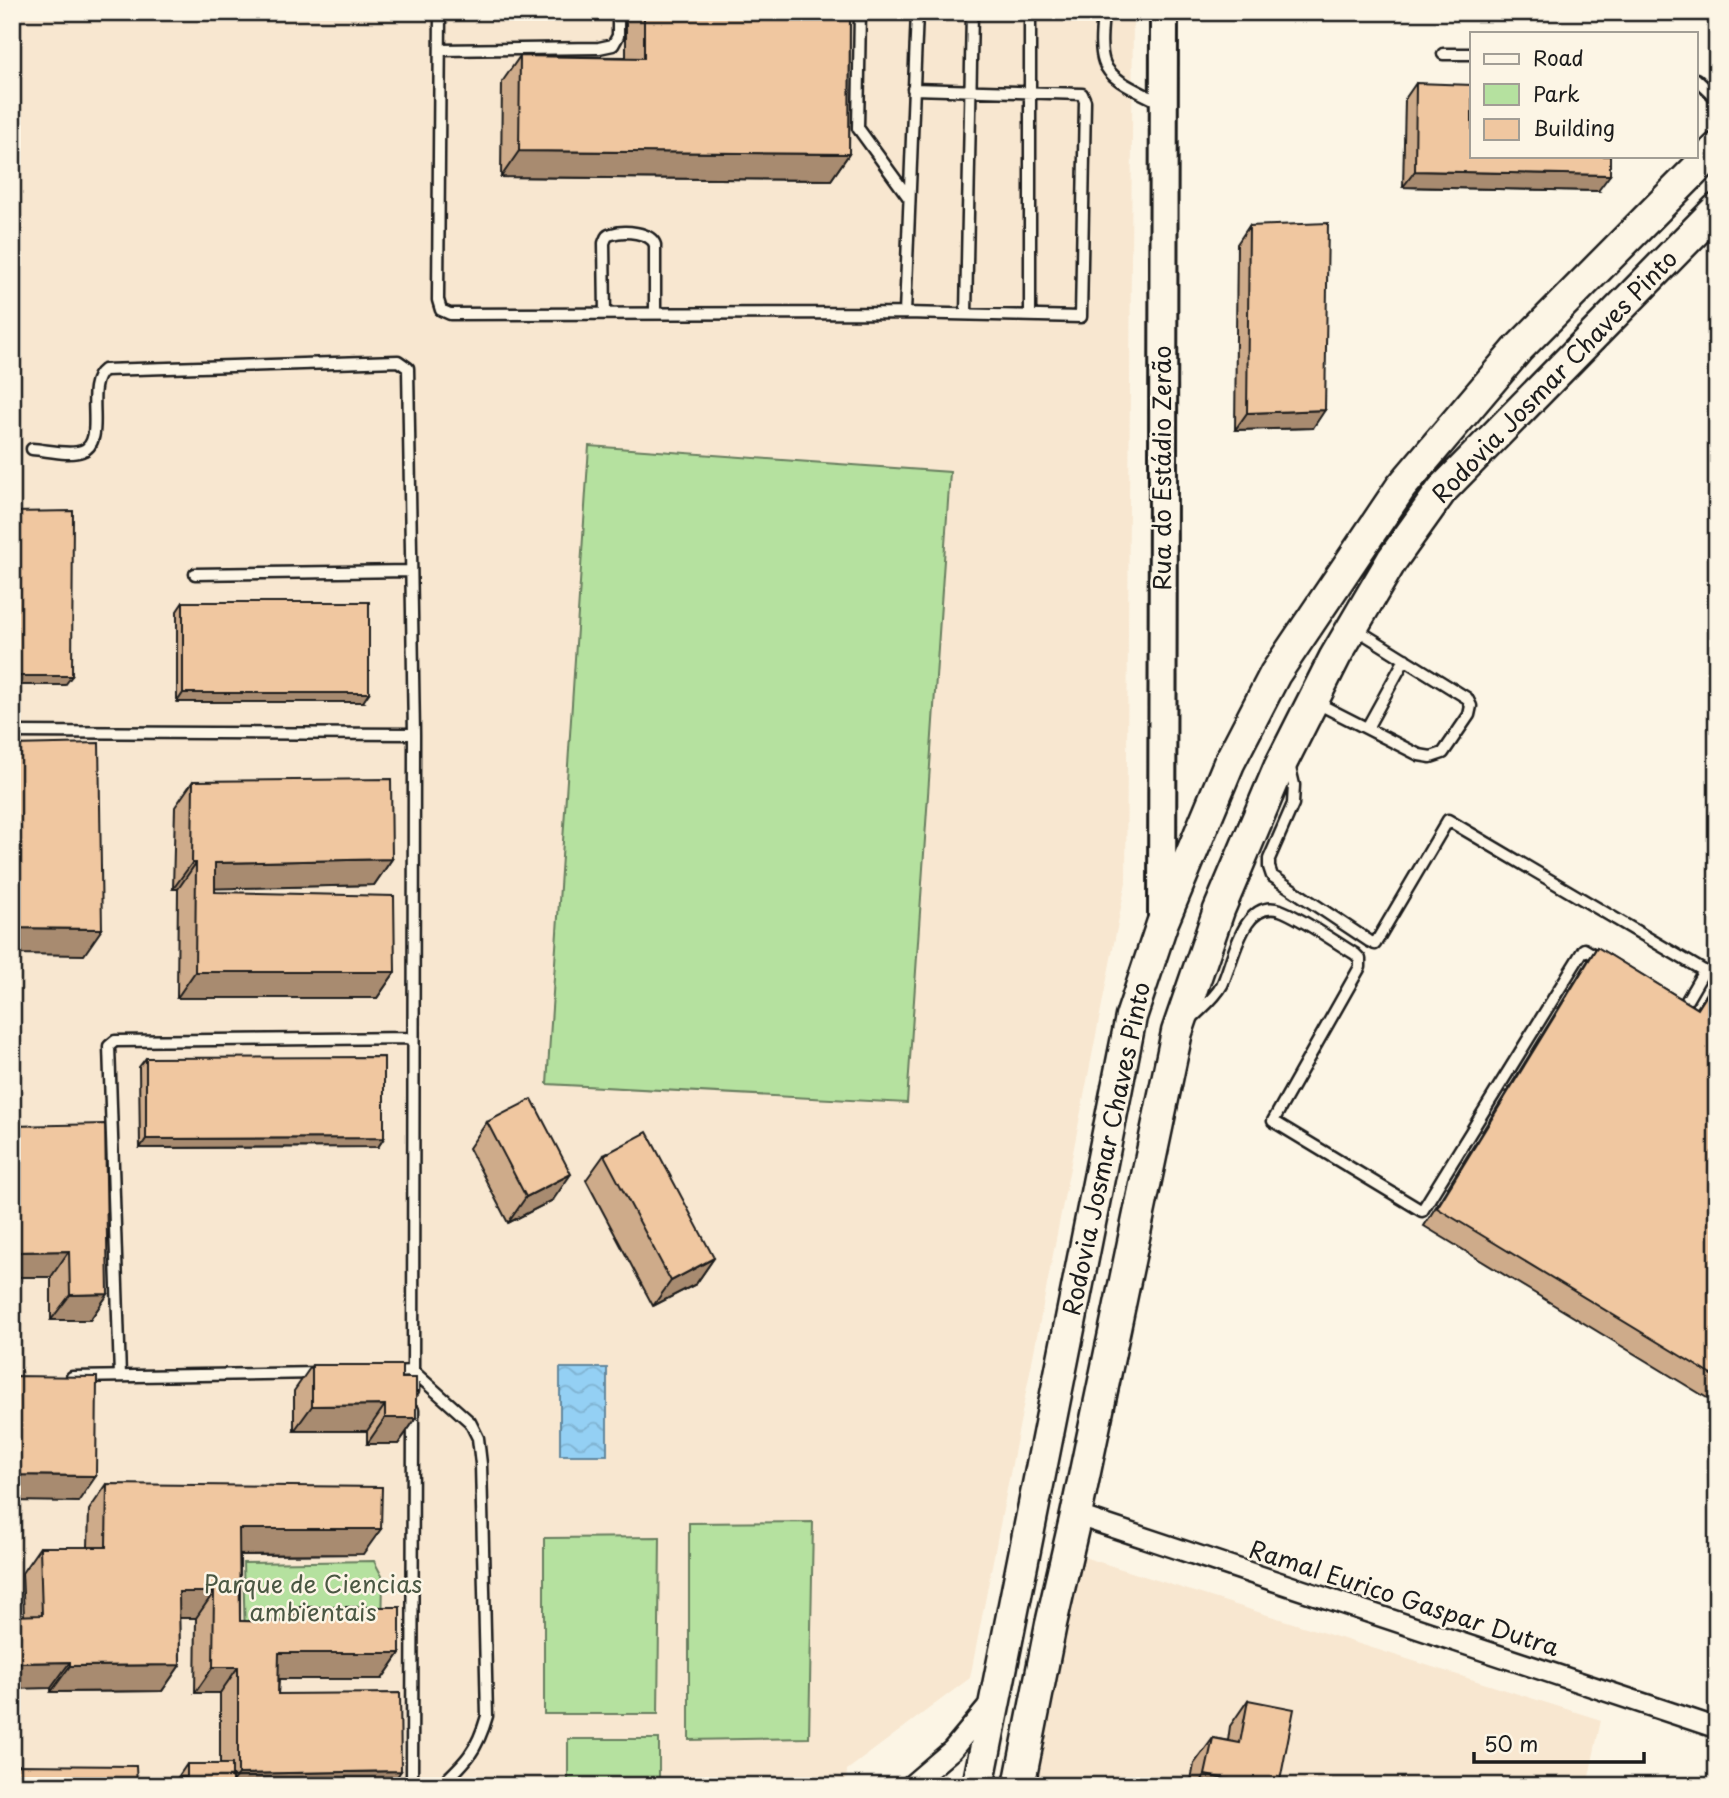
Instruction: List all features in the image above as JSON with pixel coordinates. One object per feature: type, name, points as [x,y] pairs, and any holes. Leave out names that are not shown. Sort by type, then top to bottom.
[{"type":"main road","name":"Rodovia Josmar Chaves Pinto","points":[[978,1786],[1131,1017],[1162,924],[1229,763],[1275,674],[1401,487],[1518,349],[1717,148]]},
{"type":"main road","name":"Rodovia Josmar Chaves Pinto","points":[[1019,1786],[1177,1032],[1219,910],[1287,753],[1353,627],[1392,560],[1442,490],[1717,209]]},
{"type":"street","name":"Rua do Estádio Zerão","points":[[1162,924],[1164,12]]},
{"type":"street","name":"Ramal Eurico Gaspar Dutra","points":[[1076,1516],[1717,1728]]},
{"type":"street","points":[[910,1786],[952,1750],[995,1699]]},
{"type":"lane","points":[[440,12],[438,300],[441,310],[450,314],[905,313],[1081,317],[1085,101],[1082,94],[914,89]]},
{"type":"lane","points":[[440,50],[599,48],[613,45],[618,36],[618,12]]},
{"type":"lane","points":[[860,12],[858,128],[909,198]]},
{"type":"lane","points":[[905,313],[917,12]]},
{"type":"lane","points":[[966,314],[972,12]]},
{"type":"lane","points":[[1030,12],[1030,316]]},
{"type":"lane","points":[[1102,12],[1102,55],[1105,65],[1113,76],[1164,105]]},
{"type":"lane","points":[[1443,54],[1470,54]]},
{"type":"lane","points":[[1698,81],[1717,99]]},
{"type":"lane","points":[[605,314],[604,243],[611,234],[645,234],[653,238],[656,245],[656,314]]},
{"type":"lane","points":[[32,449],[80,452],[88,448],[93,440],[95,388],[100,373],[104,370],[398,360],[408,369],[414,734],[412,1786]]},
{"type":"lane","points":[[195,574],[411,571]]},
{"type":"lane","points":[[1313,701],[1419,755],[1431,757],[1443,753],[1469,715],[1471,706],[1467,698],[1353,627]]},
{"type":"lane","points":[[1367,728],[1405,659]]},
{"type":"lane","points":[[12,732],[414,734]]},
{"type":"lane","points":[[1287,753],[1294,785],[1293,804],[1269,859],[1272,876],[1369,941],[1376,944],[1448,820],[1704,971],[1683,1007],[1672,1001]]},
{"type":"lane","points":[[1177,1032],[1216,995],[1223,984],[1245,925],[1254,915],[1265,910],[1282,911],[1355,954],[1360,959],[1360,967],[1273,1121],[1422,1211],[1584,949],[1606,962]]},
{"type":"lane","points":[[120,1376],[109,1046],[115,1041],[413,1038]]},
{"type":"lane","points":[[385,1372],[413,1371],[470,1422],[478,1438],[481,1464],[487,1716],[476,1746],[466,1763],[440,1786]]},
{"type":"lane","points":[[66,1377],[329,1373]]},
{"type":"shaded area","points":[[12,12],[1133,12],[1126,882],[970,1678],[847,1770],[846,1786],[12,1786]]},
{"type":"shaded area","points":[[1074,1554],[1601,1720],[1587,1786],[1033,1786]]},
{"type":"green space","points":[[589,446],[950,472],[907,1103],[547,1084]]},
{"type":"green space","points":[[813,1522],[809,1738],[689,1740],[689,1523]]},
{"type":"green space","points":[[660,1537],[658,1714],[544,1714],[544,1538]]},
{"type":"green space","name":"Parque de Ciencias ambientais","points":[[374,1561],[383,1578],[382,1633],[245,1637],[243,1563]]},
{"type":"green space","points":[[568,1739],[659,1739],[659,1786],[568,1786]]},
{"type":"water","points":[[560,1368],[607,1368],[607,1455],[560,1455]]},
{"type":"building","points":[[644,12],[850,12],[849,154],[519,151],[520,56],[644,58]]},
{"type":"building","points":[[1416,83],[1470,85],[1470,158],[1610,158],[1610,175],[1415,171]]},
{"type":"building","points":[[1328,223],[1325,410],[1247,413],[1249,226]]},
{"type":"building","points":[[73,511],[72,676],[12,676],[12,512]]},
{"type":"building","points":[[183,602],[369,602],[369,693],[183,693]]},
{"type":"building","points":[[99,743],[102,929],[12,928],[12,745]]},
{"type":"building","points":[[391,779],[392,859],[215,863],[215,892],[394,896],[395,972],[195,972],[196,863],[192,863],[193,781]]},
{"type":"building","points":[[1597,947],[1698,1009],[1717,979],[1717,1378],[1437,1208]]},
{"type":"building","points":[[384,1057],[384,1138],[146,1139],[146,1058]]},
{"type":"building","points":[[532,1099],[571,1174],[526,1197],[487,1122]]},
{"type":"building","points":[[105,1124],[108,1294],[70,1295],[69,1251],[12,1252],[12,1126]]},
{"type":"building","points":[[647,1132],[714,1258],[671,1281],[604,1155]]},
{"type":"building","points":[[312,1365],[402,1365],[402,1378],[416,1378],[416,1418],[385,1418],[385,1405],[312,1406]]},
{"type":"building","points":[[12,1376],[97,1377],[96,1476],[12,1475]]},
{"type":"building","points":[[107,1484],[382,1487],[381,1529],[239,1529],[240,1621],[299,1622],[299,1607],[400,1607],[400,1653],[279,1653],[278,1694],[400,1693],[401,1771],[238,1774],[238,1667],[213,1667],[214,1592],[179,1592],[180,1665],[70,1666],[70,1662],[12,1663],[12,1616],[42,1615],[40,1547],[106,1547]]},
{"type":"building","points":[[1248,1700],[1294,1709],[1279,1786],[1263,1786],[1205,1775],[1213,1738],[1240,1743]]},
{"type":"building","points":[[187,1764],[232,1764],[232,1786],[178,1786],[178,1777],[187,1777]]},
{"type":"building","points":[[12,1765],[136,1766],[137,1786],[12,1786]]}]
